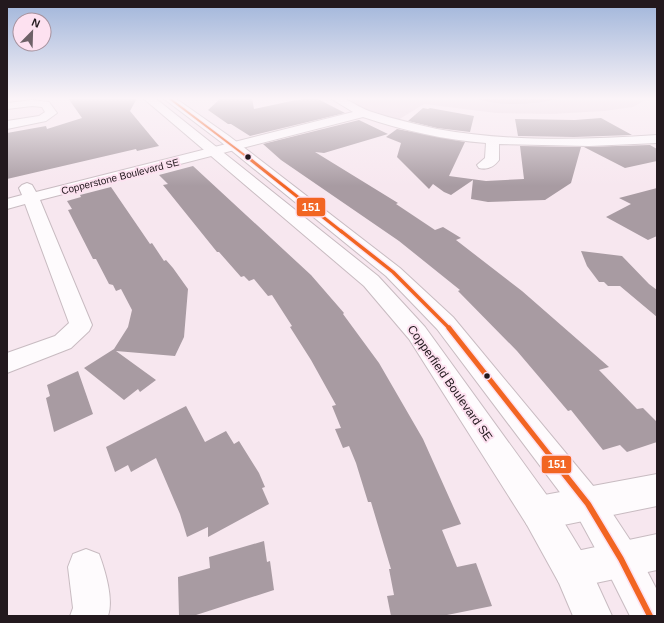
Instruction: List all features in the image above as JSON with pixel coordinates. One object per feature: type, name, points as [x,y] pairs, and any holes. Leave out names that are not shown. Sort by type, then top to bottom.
[{"type":"street","name":"Copperfield Boulevard SE","points":[[192,127],[220,146],[393,272],[445,323],[588,504],[621,560],[650,616]]},
{"type":"street","name":"Copperfield Boulevard SE","points":[[199,127],[371,281],[412,327],[539,513],[572,570],[593,616]]},
{"type":"street","name":"Copperstone Boulevard SE","points":[[7,204],[29,193],[295,127]]},
{"type":"street","points":[[411,127],[494,140],[526,142],[608,143],[657,139]]},
{"type":"street","points":[[484,165],[492,160],[494,140]]},
{"type":"street","name":"Copperstone Boulevard SE","points":[[7,193],[29,193]]},
{"type":"street","points":[[7,363],[63,342],[81,325],[29,193]]},
{"type":"street","points":[[539,513],[657,490]]},
{"type":"street","points":[[572,570],[657,552]]},
{"type":"street","points":[[86,567],[92,608],[89,616]]},
{"type":"building","points":[[40,127],[46,127],[47,129],[53,127],[143,127],[159,146],[137,151],[136,149],[7,179],[7,133]]},
{"type":"building","points":[[236,127],[287,127],[250,136]]},
{"type":"building","points":[[331,127],[374,127],[388,134],[324,153],[315,152],[398,203],[396,204],[435,230],[443,227],[461,238],[456,240],[522,291],[609,367],[599,370],[637,409],[643,408],[657,422],[657,442],[627,452],[620,445],[603,450],[571,410],[568,411],[517,351],[458,291],[460,290],[399,241],[281,160],[263,144]]},
{"type":"building","points":[[433,127],[471,127],[470,132]]},
{"type":"building","points":[[516,127],[618,127],[632,135],[574,137],[518,136]]},
{"type":"building","points":[[397,129],[465,142],[449,176],[486,181],[524,179],[520,146],[581,147],[571,183],[545,200],[488,202],[471,199],[473,180],[451,195],[433,184],[429,189],[397,157],[401,143],[386,137]]},
{"type":"building","points":[[650,145],[657,149],[657,161],[625,168],[584,147]]},
{"type":"building","points":[[193,166],[311,275],[344,313],[343,314],[379,363],[423,439],[461,524],[442,530],[457,567],[476,563],[492,606],[442,616],[391,616],[387,596],[394,595],[389,569],[391,569],[371,502],[368,502],[356,463],[349,446],[343,448],[335,429],[341,428],[332,406],[336,405],[311,360],[290,327],[292,326],[272,295],[268,296],[254,279],[249,281],[244,276],[241,277],[219,252],[217,252],[163,185],[168,184],[159,175]]},
{"type":"building","points":[[111,187],[150,244],[152,243],[164,261],[166,260],[173,268],[188,289],[184,337],[175,356],[116,351],[156,380],[140,392],[138,389],[124,400],[84,368],[114,349],[128,327],[132,310],[121,289],[116,291],[113,285],[109,284],[96,259],[93,259],[68,210],[72,209],[67,201],[81,197],[80,195]]},
{"type":"building","points":[[657,188],[657,236],[648,240],[606,217],[631,204],[619,198]]},
{"type":"building","points":[[581,251],[622,256],[649,284],[657,290],[657,317],[620,286],[608,286],[604,282],[599,282],[587,266]]},
{"type":"building","points":[[78,371],[93,414],[54,432],[46,398],[50,396],[47,385]]},
{"type":"building","points":[[186,406],[205,442],[226,431],[234,444],[239,441],[259,473],[265,487],[262,488],[269,504],[208,537],[208,527],[187,537],[180,514],[156,458],[131,472],[128,465],[115,472],[106,447]]},
{"type":"building","points":[[264,541],[267,562],[270,561],[274,590],[193,616],[179,616],[178,577],[210,568],[209,557]]},
{"type":"transit line","name":"151","points":[[209,127],[393,272],[445,323],[588,504],[621,559],[650,616]]}]
